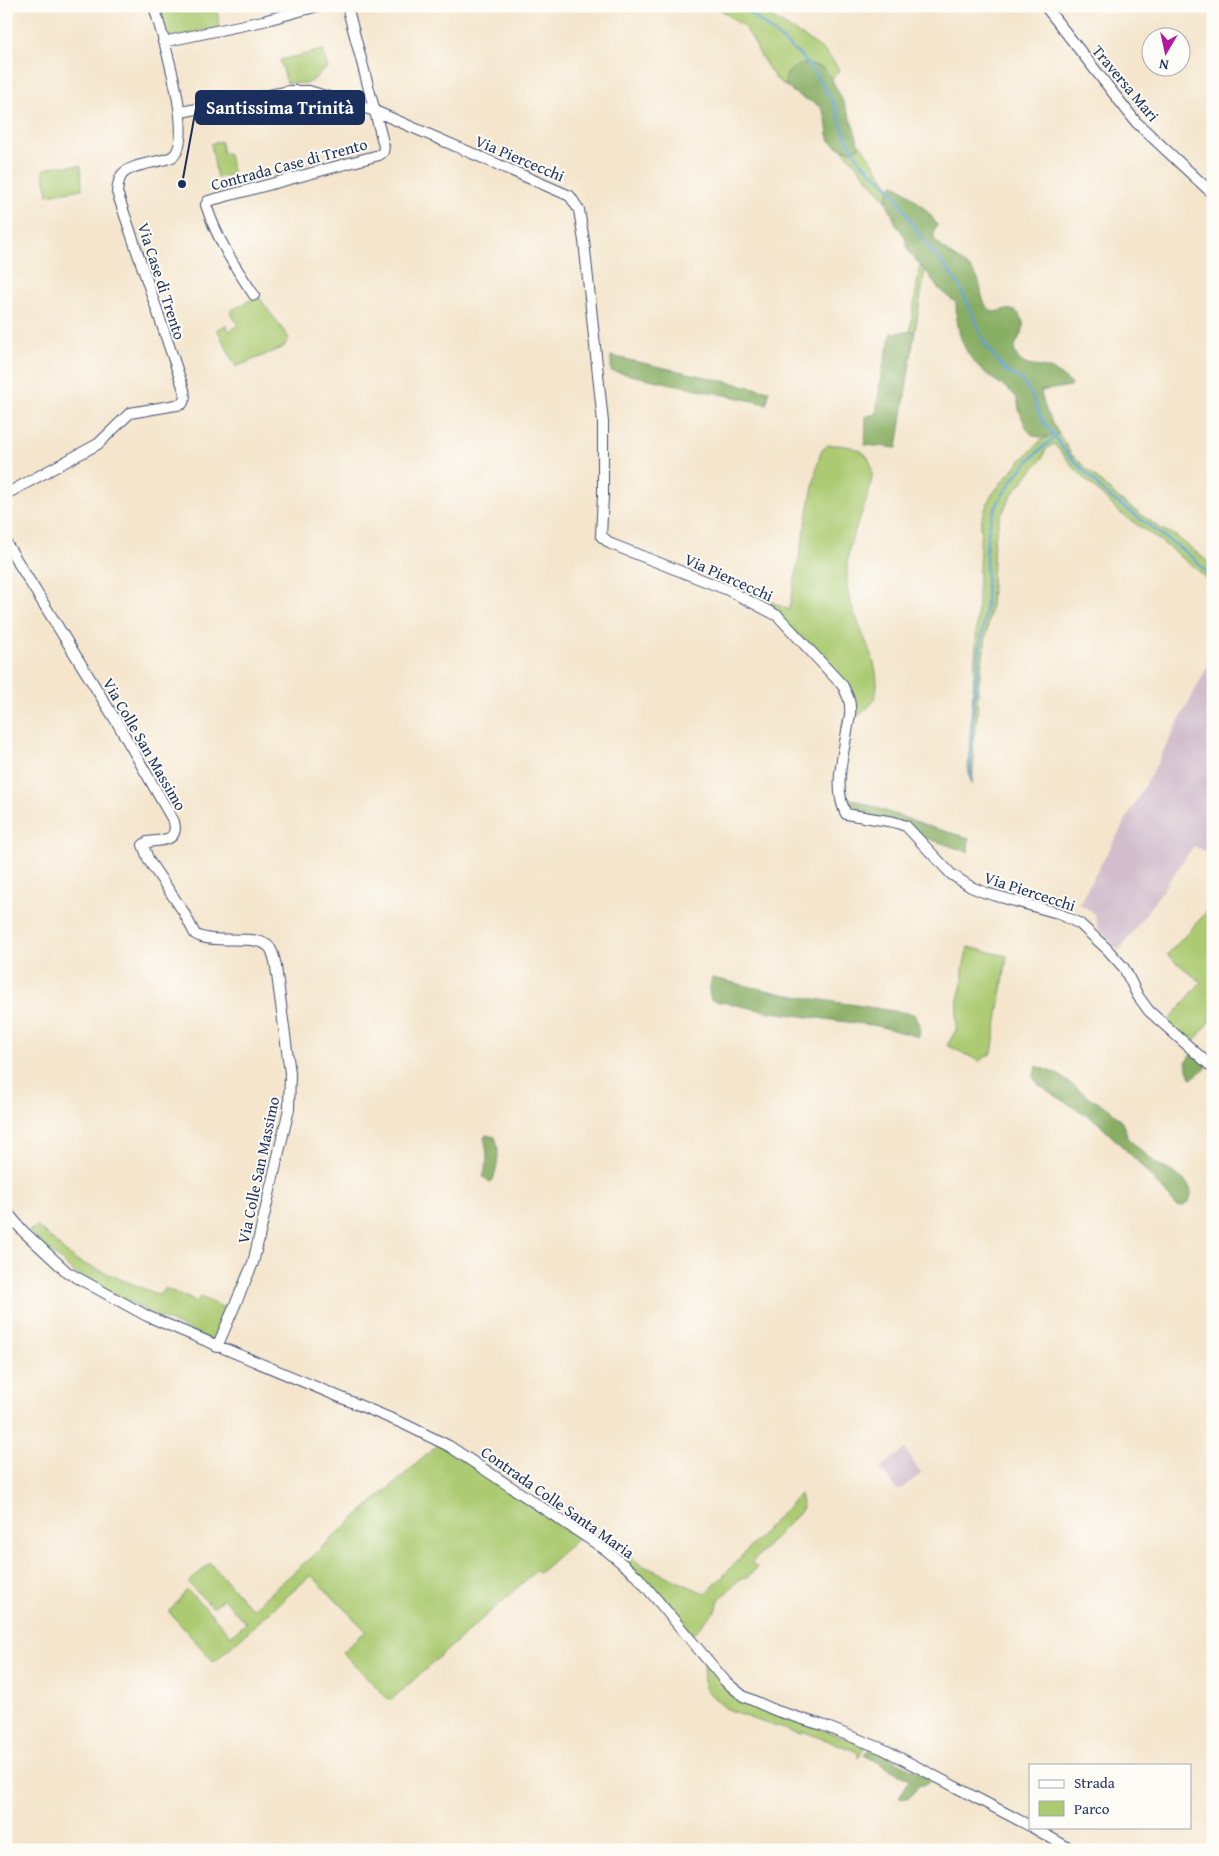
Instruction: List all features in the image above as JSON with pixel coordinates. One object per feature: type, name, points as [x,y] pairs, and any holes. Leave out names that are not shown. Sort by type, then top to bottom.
[{"type":"street","name":"Via Case di Trento","points":[[6,494],[98,444],[130,413],[182,404],[185,398],[184,390],[117,192],[121,176],[128,170],[168,159],[177,153],[180,145],[180,112],[154,6]]},
{"type":"street","points":[[163,42],[263,21],[318,6]]},
{"type":"street","points":[[347,6],[375,111]]},
{"type":"street","name":"Traversa Mari","points":[[1045,6],[1136,122],[1213,194]]},
{"type":"street","name":"Via Piercecchi","points":[[180,112],[290,91],[309,91],[375,111],[570,196],[579,210],[603,422],[601,536],[611,544],[728,590],[778,616],[843,686],[849,700],[851,714],[840,777],[840,795],[846,814],[894,822],[906,826],[951,874],[971,887],[1058,913],[1080,924],[1124,968],[1138,996],[1149,1011],[1213,1068]]},
{"type":"street","name":"Contrada Case di Trento","points":[[254,295],[226,254],[215,232],[206,206],[208,201],[378,155],[383,152],[384,146],[375,111]]},
{"type":"street","name":"Via Colle San Massimo","points":[[6,544],[118,724],[174,822],[176,830],[174,835],[169,838],[147,842],[143,845],[149,861],[183,911],[194,934],[210,940],[258,941],[265,944],[273,954],[290,1073],[289,1109],[253,1263],[217,1347]]},
{"type":"street","name":"Contrada Colle Santa Maria","points":[[6,1211],[22,1231],[67,1272],[147,1316],[404,1424],[449,1446],[532,1500],[606,1550],[637,1576],[726,1682],[743,1696],[777,1711],[822,1725],[883,1749],[1029,1826]]},
{"type":"street","name":"Contrada Colle Santa Maria","points":[[1033,1828],[1072,1850]]},
{"type":"shaded area","points":[[1213,656],[1213,844],[1207,852],[1194,846],[1119,951],[1098,928],[1095,914],[1079,904],[1154,769]]},
{"type":"shaded area","points":[[905,1449],[921,1474],[898,1491],[880,1468]]},
{"type":"green space","points":[[175,6],[216,6],[220,27],[167,39],[159,11]]},
{"type":"green space","points":[[716,6],[754,6],[820,47],[832,59],[840,71],[831,78],[823,68],[804,64],[785,80],[788,88],[775,78],[744,27]]},
{"type":"green space","points":[[323,50],[328,68],[309,82],[287,83],[280,60]]},
{"type":"green space","points":[[804,64],[824,69],[834,83],[851,120],[858,148],[844,149],[830,141],[825,115],[821,108],[792,91],[785,83],[786,77],[791,70]]},
{"type":"green space","points":[[221,141],[223,153],[229,154],[233,174],[217,178],[211,144]]},
{"type":"green space","points":[[860,144],[890,187],[886,200],[843,150],[852,151],[858,148]]},
{"type":"green space","points":[[56,166],[81,166],[82,189],[48,195],[43,170]]},
{"type":"green space","points":[[894,184],[918,202],[933,219],[937,225],[934,239],[975,274],[987,307],[995,312],[1013,310],[1018,313],[1023,322],[1023,327],[1014,349],[1021,361],[1031,366],[1048,368],[1071,383],[1071,386],[1041,391],[1045,408],[1059,434],[1042,437],[1032,434],[1025,425],[1015,396],[983,371],[969,355],[960,337],[956,303],[937,287],[908,251],[905,237],[896,224],[886,200],[890,187]]},
{"type":"green space","points":[[920,266],[925,270],[915,331],[910,331]]},
{"type":"green space","points":[[258,296],[289,338],[284,347],[236,367],[217,329],[226,325],[229,331],[238,326],[230,311]]},
{"type":"green space","points":[[915,331],[897,448],[865,445],[866,416],[876,414],[881,376],[891,333]]},
{"type":"green space","points":[[611,356],[769,391],[767,404],[611,371]]},
{"type":"green space","points":[[1059,434],[1071,454],[1119,499],[1160,528],[1176,536],[1212,565],[1213,588],[1199,571],[1120,513],[1076,470],[1054,444],[1046,449],[1043,457],[1013,493],[1000,517],[994,541],[991,605],[978,688],[971,785],[968,767],[981,521],[990,497],[1010,472],[1042,439]]},
{"type":"green space","points":[[828,445],[850,447],[864,453],[871,463],[872,476],[869,491],[850,544],[847,584],[849,598],[868,646],[877,677],[876,691],[871,704],[853,719],[852,701],[801,637],[730,590],[735,585],[789,610],[817,466],[821,451]]},
{"type":"green space","points":[[844,796],[927,826],[969,838],[968,852],[920,836],[915,830],[847,813]]},
{"type":"green space","points":[[1213,905],[1213,1016],[1191,1046],[1166,1024],[1201,982],[1167,955]]},
{"type":"green space","points":[[968,947],[1007,956],[992,1053],[979,1061],[947,1045],[956,1030],[958,1000]]},
{"type":"green space","points":[[712,978],[783,994],[914,1014],[920,1025],[919,1037],[878,1026],[771,1012],[711,1000],[709,991]]},
{"type":"green space","points":[[1191,1054],[1208,1066],[1191,1079],[1186,1062]]},
{"type":"green space","points":[[1037,1066],[1059,1075],[1090,1098],[1111,1110],[1120,1119],[1130,1140],[1156,1163],[1182,1178],[1187,1184],[1191,1196],[1187,1203],[1183,1206],[1177,1206],[1137,1161],[1096,1121],[1040,1086],[1033,1077]]},
{"type":"green space","points":[[486,1135],[495,1137],[498,1148],[496,1170],[493,1180],[490,1182],[483,1177],[487,1162],[484,1138]]},
{"type":"green space","points":[[37,1226],[75,1260],[159,1295],[165,1288],[197,1302],[200,1297],[230,1310],[217,1343],[145,1310],[73,1272],[29,1231]]},
{"type":"green space","points":[[439,1444],[581,1536],[539,1573],[536,1571],[390,1701],[342,1652],[366,1631],[311,1575],[214,1662],[169,1612],[187,1590],[231,1636],[246,1623],[223,1599],[212,1607],[188,1583],[210,1563],[252,1609]]},
{"type":"green space","points":[[800,1494],[803,1508],[751,1563],[757,1567],[747,1578],[741,1578],[719,1600],[717,1609],[690,1637],[622,1560],[628,1555],[640,1564],[706,1594]]},
{"type":"green space","points":[[703,1662],[726,1689],[744,1703],[764,1712],[829,1732],[866,1746],[858,1758],[858,1754],[855,1751],[802,1731],[801,1734],[752,1719],[725,1708],[704,1687]]},
{"type":"green space","points":[[871,1748],[931,1779],[927,1784],[918,1786],[908,1798],[899,1797],[910,1780],[864,1755]]},
{"type":"waterway","points":[[742,6],[803,58],[821,82],[834,104],[846,137],[859,160],[894,192],[918,233],[958,283],[982,338],[990,351],[1005,370],[1022,381],[1033,397],[1041,418],[1065,451],[1106,494],[1192,557],[1213,579]]},
{"type":"waterway","points":[[971,780],[974,697],[986,605],[988,530],[996,507],[1014,478],[1029,460],[1055,437]]},
{"type":"place","name":"Santissima Trinità","points":[[182,184]]}]
